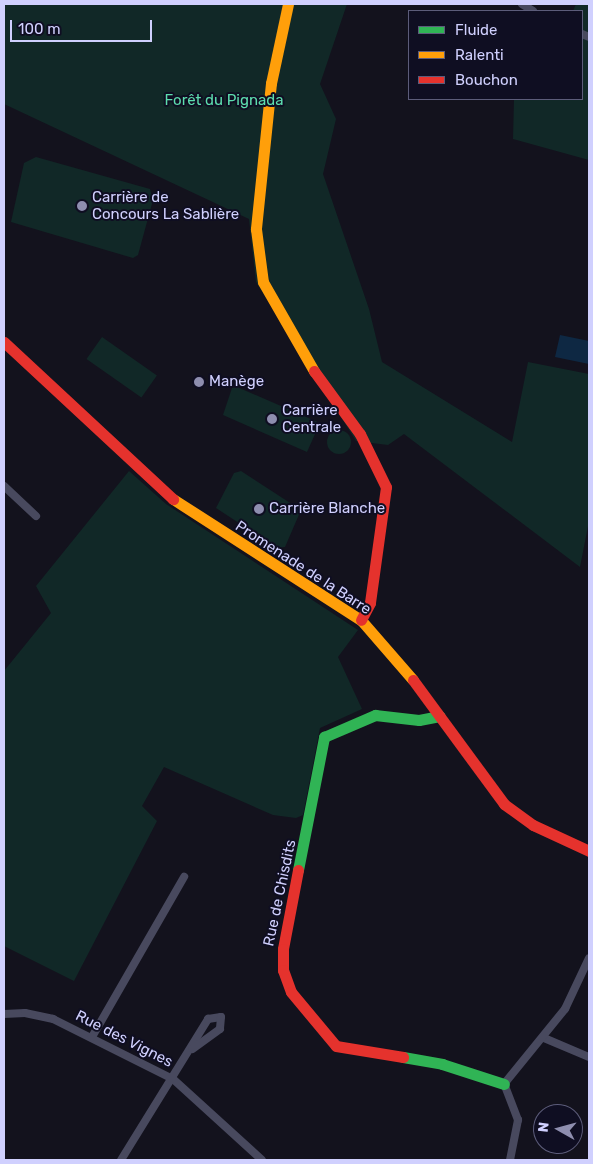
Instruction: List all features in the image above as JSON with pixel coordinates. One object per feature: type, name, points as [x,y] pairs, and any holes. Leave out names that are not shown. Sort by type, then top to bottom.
[{"type":"street","points":[[288,4],[271,83],[256,229],[264,282],[320,384],[364,440],[386,487],[370,603],[360,620]]},
{"type":"street","name":"Promenade de la Barre","points":[[4,342],[173,499],[360,620],[440,716],[504,804],[533,825],[589,851]]},
{"type":"street","points":[[4,486],[36,516]]},
{"type":"street","name":"Rue de Chisdits","points":[[440,716],[419,720],[375,715],[324,737],[283,949],[283,970],[291,992],[336,1046],[442,1064],[504,1084]]},
{"type":"street","points":[[92,1037],[184,877]]},
{"type":"street","points":[[510,1160],[518,1120],[504,1084],[544,1038],[565,1008],[589,958]]},
{"type":"street","name":"Rue des Vignes","points":[[4,1014],[25,1012],[54,1019],[173,1079],[262,1160]]},
{"type":"street","points":[[121,1160],[192,1049],[208,1019],[220,1016],[220,1029],[192,1049]]},
{"type":"street","points":[[544,1038],[589,1057]]},
{"type":"green space","name":"Forêt du Pignada","points":[[4,4],[347,4],[320,84],[336,119],[323,174],[369,309],[382,362],[512,442],[528,362],[589,374],[589,521],[580,567],[404,434],[388,445],[356,441],[256,282],[249,219],[4,104]]},
{"type":"green space","points":[[576,4],[589,4],[589,160],[513,139],[514,100],[583,100],[583,10],[573,10]]},
{"type":"green space","name":"Carrière de Concours La Sablière","points":[[36,157],[150,189],[153,200],[138,255],[133,258],[11,222],[24,163]]},
{"type":"green space","points":[[102,337],[157,375],[141,398],[87,359]]},
{"type":"green space","name":"Carrière Centrale","points":[[237,387],[320,423],[307,452],[223,415],[232,388]]},
{"type":"green space","points":[[339,430],[348,433],[351,442],[348,451],[339,454],[330,451],[327,442],[330,433]]},
{"type":"green space","points":[[129,471],[166,504],[358,630],[338,657],[362,709],[320,728],[303,815],[296,818],[273,815],[164,767],[142,806],[157,821],[74,981],[4,946],[4,671],[51,613],[36,586]]},
{"type":"green space","name":"Carrière Blanche","points":[[241,471],[301,510],[285,547],[277,548],[216,508],[234,473]]},
{"type":"water","points":[[560,335],[589,341],[589,364],[555,357]]},
{"type":"traffic: fast","points":[[298,870],[324,737],[375,715],[419,720],[440,716]]},
{"type":"traffic: fast","points":[[403,1057],[442,1064],[504,1084]]},
{"type":"traffic: slow","points":[[288,4],[271,83],[256,229],[263,282],[314,371]]},
{"type":"traffic: slow","points":[[173,499],[361,620],[413,680]]},
{"type":"traffic: jam","points":[[4,342],[173,499]]},
{"type":"traffic: jam","points":[[314,371],[360,434],[386,487],[370,603],[361,620]]},
{"type":"traffic: jam","points":[[413,680],[504,804],[533,825],[589,851]]},
{"type":"traffic: jam","points":[[298,870],[283,949],[283,970],[291,992],[336,1046],[403,1057]]},
{"type":"place","name":"Carrière de Concours La Sablière","points":[[82,206]]},
{"type":"place","name":"Manège","points":[[199,382]]},
{"type":"place","name":"Carrière Centrale","points":[[272,419]]},
{"type":"place","name":"Carrière Blanche","points":[[259,509]]}]
